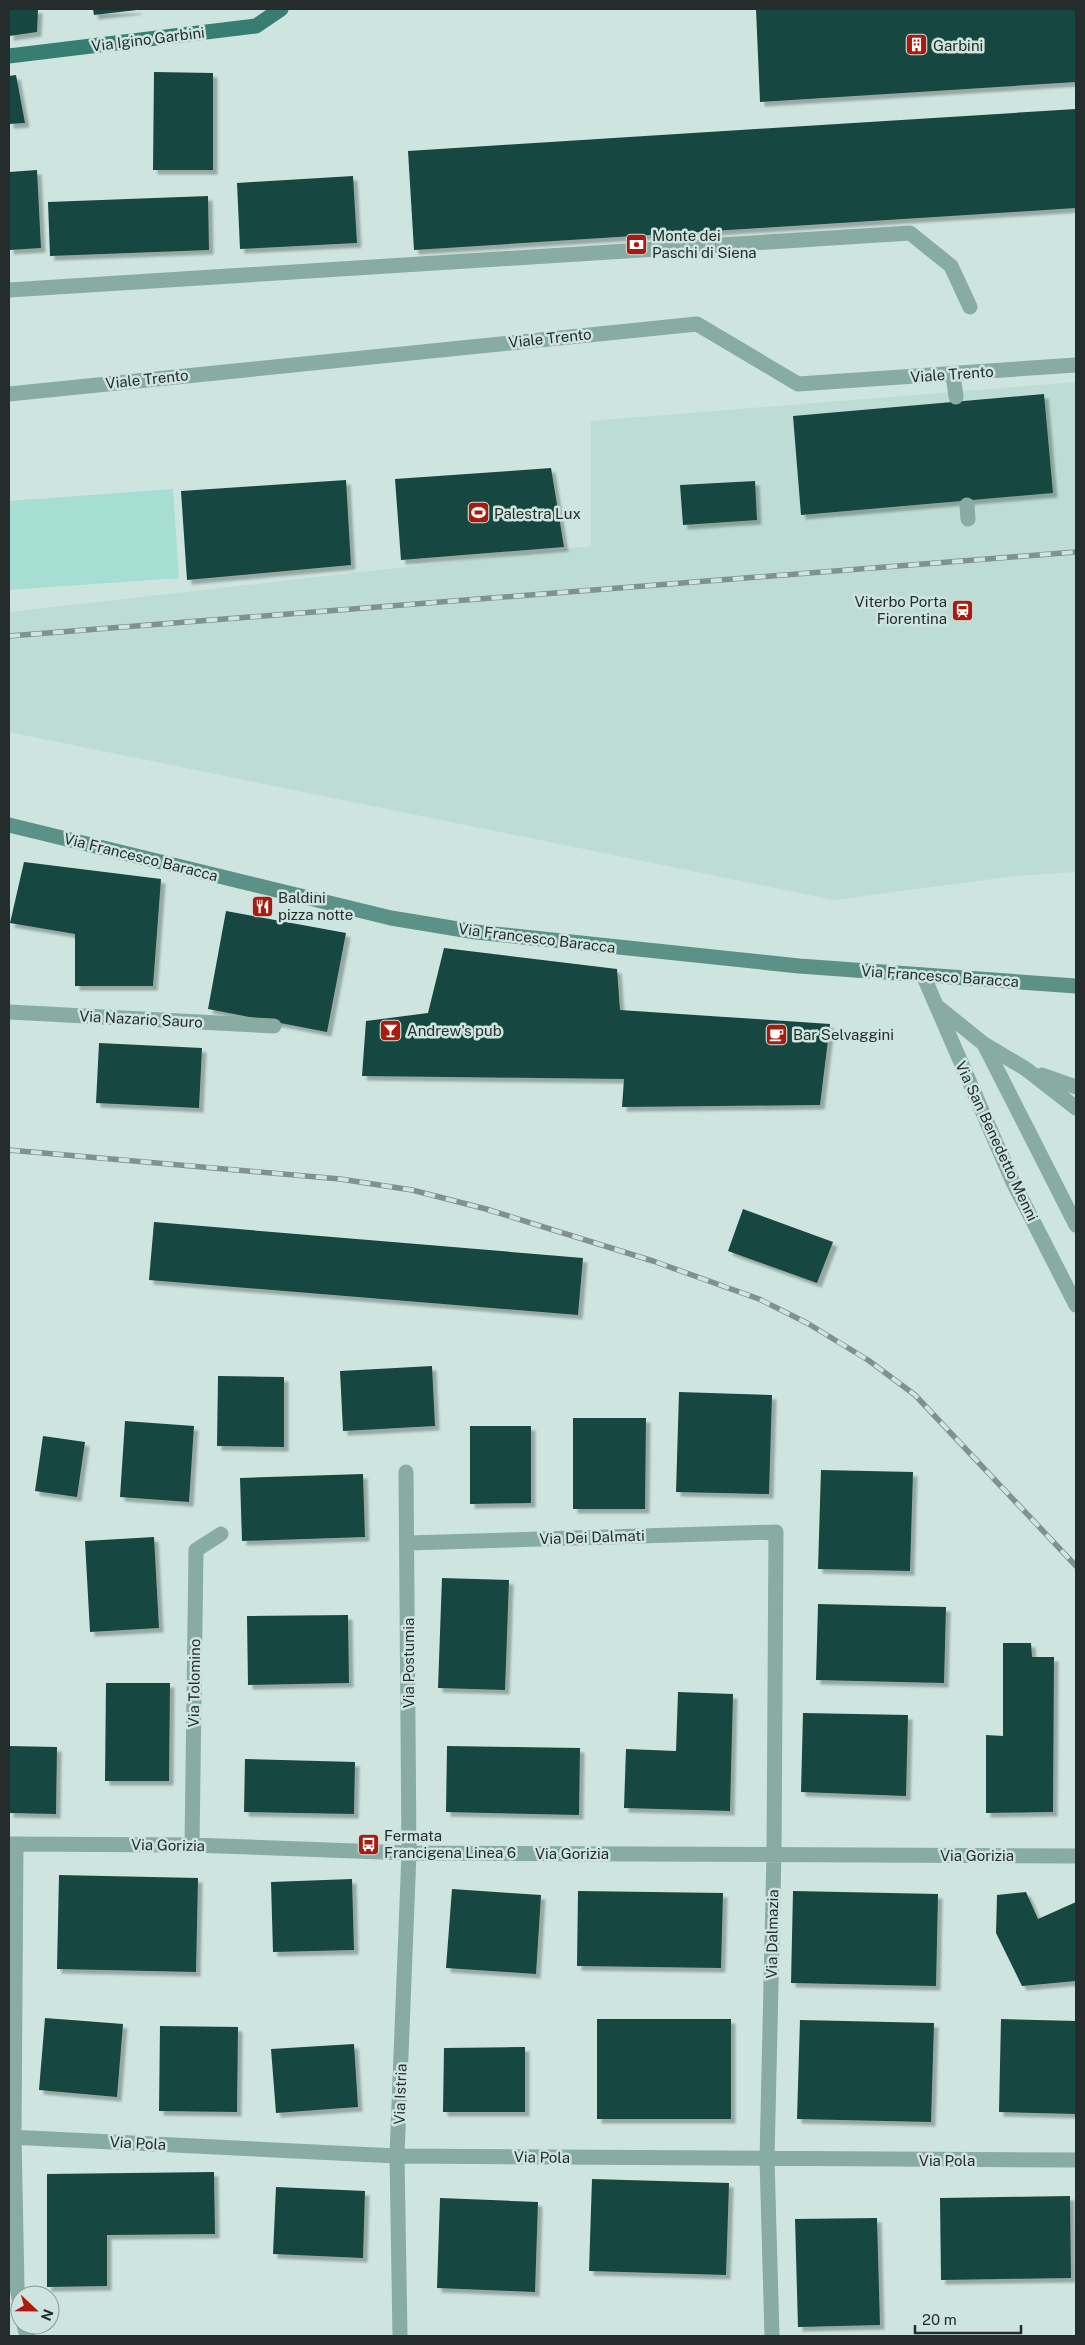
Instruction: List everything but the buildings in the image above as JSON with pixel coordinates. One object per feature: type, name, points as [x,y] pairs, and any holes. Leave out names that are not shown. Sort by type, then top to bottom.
[{"type":"main road","name":"Via Igino Garbini","points":[[9,56],[256,26],[282,9]]},
{"type":"main road","name":"Via Francesco Baracca","points":[[9,824],[391,918],[438,926],[486,933],[799,966],[1076,986]]},
{"type":"street","points":[[9,290],[910,233],[951,266],[970,307]]},
{"type":"street","name":"Viale Trento","points":[[9,394],[697,324],[798,384],[1076,364]]},
{"type":"street","points":[[953,374],[956,397]]},
{"type":"street","name":"Via San Benedetto Menni","points":[[924,975],[1012,1182],[1076,1305]]},
{"type":"street","points":[[935,1004],[984,1044],[1026,1069],[1076,1108]]},
{"type":"street","name":"Via Nazario Sauro","points":[[9,1012],[274,1026]]},
{"type":"street","points":[[984,1044],[1076,1224]]},
{"type":"street","points":[[1026,1069],[1076,1087]]},
{"type":"street","name":"Via Postumia","points":[[406,1472],[409,1853]]},
{"type":"street","name":"Via Dei Dalmati","points":[[407,1543],[776,1532]]},
{"type":"street","name":"Via Dalmazia","points":[[772,2336],[767,2159],[774,1853],[776,1532]]},
{"type":"street","name":"Via Tolomino","points":[[192,1845],[196,1550],[221,1534]]},
{"type":"street","points":[[12,1844],[12,2137],[16,2285]]},
{"type":"street","name":"Via Gorizia","points":[[12,1844],[192,1845],[409,1853],[774,1853],[1076,1856]]},
{"type":"street","name":"Via Istria","points":[[400,2336],[397,2156],[409,1853]]},
{"type":"street","name":"Via Pola","points":[[12,2137],[397,2156],[1076,2160]]},
{"type":"shaded area","points":[[1076,382],[1076,872],[1015,876],[834,900],[9,732],[9,612],[591,546],[591,421]]},
{"type":"green space","points":[[173,489],[179,578],[9,590],[9,501]]},
{"type":"railway","points":[[9,636],[1076,552]]},
{"type":"railway","points":[[9,1150],[340,1179],[412,1190],[486,1209],[653,1261],[759,1299],[807,1323],[868,1360],[915,1395],[1076,1566]]},
{"type":"place","name":"Garbini","points":[[917,45]]},
{"type":"place","name":"Monte dei Paschi di Siena","points":[[636,244]]},
{"type":"place","name":"Palestra Lux","points":[[478,513]]},
{"type":"place","name":"Viterbo Porta Fiorentina","points":[[963,610]]},
{"type":"place","name":"Baldini pizza notte","points":[[262,906]]},
{"type":"place","name":"Andrew's pub","points":[[391,1030]]},
{"type":"place","name":"Bar Selvaggini","points":[[777,1034]]},
{"type":"place","name":"Fermata Francigena Linea 6","points":[[368,1844]]}]
